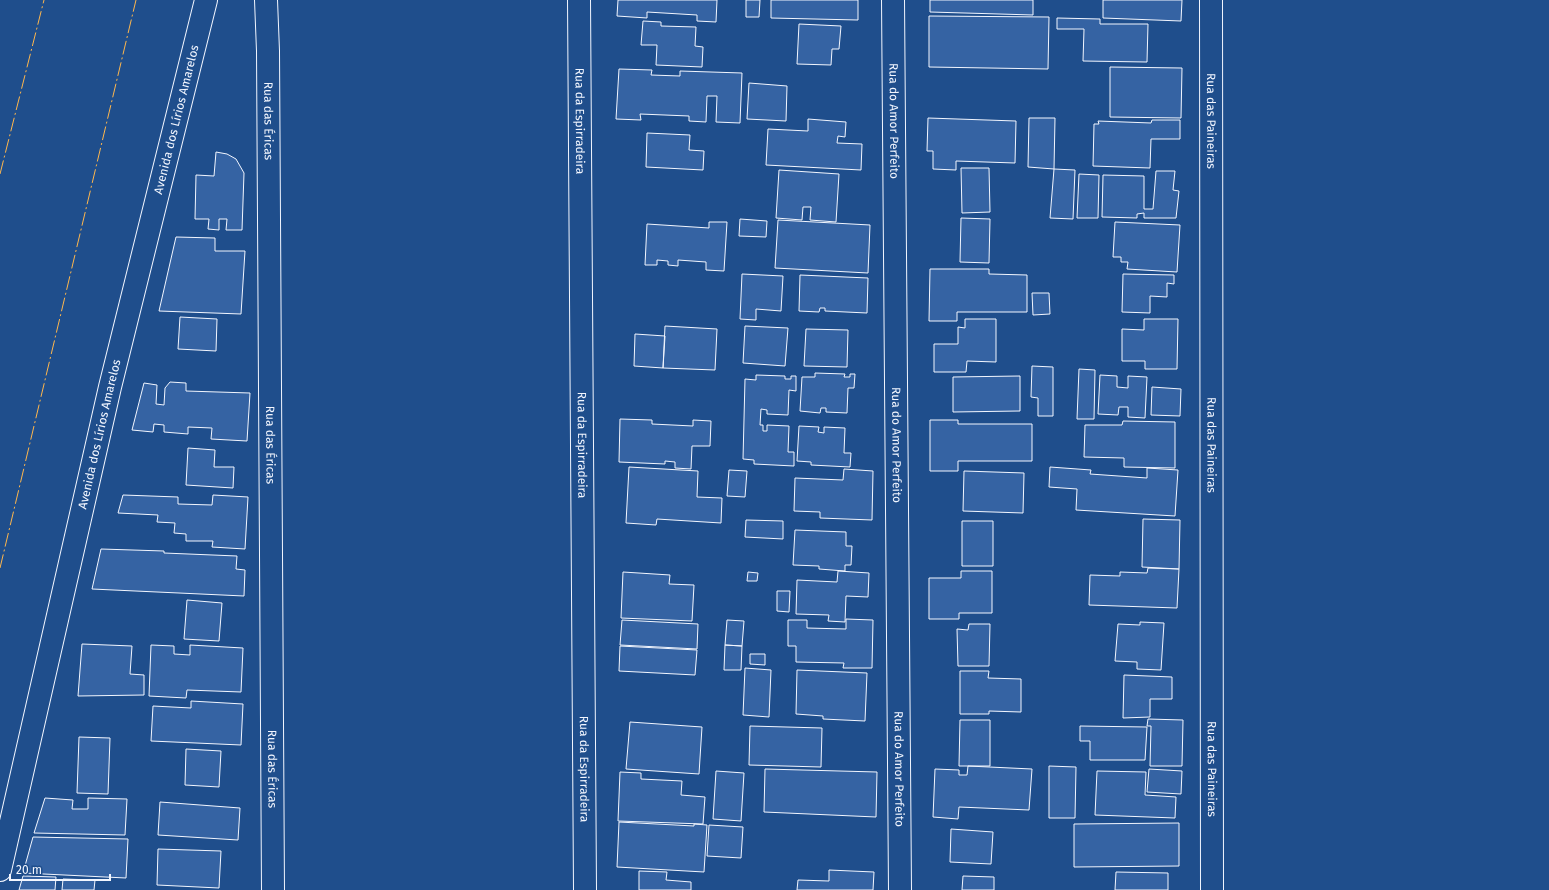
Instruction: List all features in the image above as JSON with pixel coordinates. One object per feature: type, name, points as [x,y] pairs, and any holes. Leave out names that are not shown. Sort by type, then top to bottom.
[{"type":"street","name":"Avenida dos Lírios Amarelos","points":[[0,870],[110,387],[206,0]]},
{"type":"street","name":"Rua das Éricas","points":[[266,0],[268,51],[273,890]]},
{"type":"street","name":"Rua da Espirradeira","points":[[579,0],[585,890]]},
{"type":"street","name":"Rua do Amor Perfeito","points":[[894,0],[900,890]]},
{"type":"street","name":"Rua das Paineiras","points":[[1211,0],[1212,890]]},
{"type":"building","points":[[618,0],[717,0],[716,22],[697,21],[697,15],[647,12],[647,18],[617,16]]},
{"type":"building","points":[[746,0],[760,0],[759,17],[746,17]]},
{"type":"building","points":[[771,0],[858,0],[858,20],[771,18]]},
{"type":"building","points":[[930,0],[1033,0],[1033,15],[930,12]]},
{"type":"building","points":[[1103,0],[1182,0],[1181,21],[1103,18]]},
{"type":"building","points":[[929,16],[1049,17],[1048,69],[929,67]]},
{"type":"building","points":[[1057,18],[1100,19],[1100,24],[1148,24],[1147,62],[1083,61],[1084,29],[1057,29]]},
{"type":"building","points":[[643,21],[661,22],[661,26],[696,27],[695,46],[703,47],[702,67],[656,65],[657,45],[641,45]]},
{"type":"building","points":[[799,24],[841,26],[839,49],[832,49],[831,65],[797,64]]},
{"type":"building","points":[[1110,67],[1182,68],[1181,118],[1110,117]]},
{"type":"building","points":[[619,69],[652,70],[651,75],[680,76],[680,71],[742,73],[740,123],[716,122],[717,96],[707,96],[706,122],[689,121],[689,116],[640,114],[641,120],[616,119]]},
{"type":"building","points":[[749,83],[787,86],[786,121],[747,119]]},
{"type":"building","points":[[928,118],[1016,121],[1015,163],[956,161],[956,170],[933,169],[933,151],[927,151]]},
{"type":"building","points":[[1029,118],[1055,118],[1054,169],[1028,167]]},
{"type":"building","points":[[808,119],[846,122],[845,137],[838,136],[837,143],[862,144],[861,170],[766,165],[768,129],[808,131]]},
{"type":"building","points":[[1152,120],[1180,120],[1180,139],[1151,139],[1150,168],[1093,166],[1094,124],[1099,124],[1098,121],[1151,123]]},
{"type":"building","points":[[647,133],[690,135],[689,150],[704,151],[703,170],[646,167]]},
{"type":"building","points":[[216,152],[227,154],[236,159],[244,173],[242,230],[226,230],[227,219],[219,219],[219,230],[208,229],[209,219],[195,219],[196,175],[214,176]]},
{"type":"building","points":[[961,168],[989,168],[990,212],[962,213]]},
{"type":"building","points":[[1054,169],[1075,170],[1073,219],[1050,218]]},
{"type":"building","points":[[779,170],[839,174],[836,222],[810,220],[811,207],[803,207],[802,220],[776,218]]},
{"type":"building","points":[[1156,171],[1175,171],[1173,190],[1179,191],[1176,218],[1144,218],[1144,213],[1137,214],[1137,218],[1102,217],[1103,175],[1144,176],[1144,209],[1153,209]]},
{"type":"building","points":[[1079,174],[1099,175],[1098,218],[1077,218]]},
{"type":"building","points":[[961,218],[990,219],[989,263],[960,262]]},
{"type":"building","points":[[740,219],[767,221],[766,237],[739,236]]},
{"type":"building","points":[[778,220],[870,225],[868,273],[775,268]]},
{"type":"building","points":[[709,222],[727,222],[724,271],[706,270],[706,262],[678,260],[678,266],[668,265],[668,261],[657,260],[657,265],[645,265],[647,224],[709,228]]},
{"type":"building","points":[[1115,222],[1180,225],[1177,272],[1127,269],[1128,262],[1121,262],[1121,257],[1113,257]]},
{"type":"building","points":[[176,237],[215,238],[215,251],[245,251],[241,314],[159,311]]},
{"type":"building","points":[[930,269],[989,269],[989,274],[1027,275],[1027,312],[957,312],[957,321],[929,321]]},
{"type":"building","points":[[742,274],[783,276],[781,311],[756,309],[756,320],[740,319]]},
{"type":"building","points":[[1123,274],[1174,275],[1174,284],[1167,283],[1167,297],[1150,296],[1150,313],[1122,312]]},
{"type":"building","points":[[800,275],[868,278],[867,313],[825,311],[825,308],[820,308],[819,312],[799,311]]},
{"type":"building","points":[[1032,293],[1049,293],[1050,314],[1033,315]]},
{"type":"building","points":[[180,317],[217,319],[216,351],[178,349]]},
{"type":"building","points":[[965,319],[996,319],[996,362],[967,361],[966,372],[934,372],[934,344],[958,344],[958,327],[965,328]]},
{"type":"building","points":[[1144,319],[1178,319],[1177,369],[1145,369],[1145,361],[1122,361],[1122,329],[1144,330]]},
{"type":"building","points":[[665,326],[717,329],[715,370],[663,368]]},
{"type":"building","points":[[745,326],[788,328],[785,366],[743,363]]},
{"type":"building","points":[[806,329],[848,330],[847,367],[804,366]]},
{"type":"building","points":[[635,334],[665,336],[663,368],[634,366]]},
{"type":"building","points":[[1032,366],[1053,367],[1053,416],[1038,416],[1038,398],[1031,397]]},
{"type":"building","points":[[1079,369],[1095,370],[1094,419],[1077,419]]},
{"type":"building","points":[[815,373],[845,374],[844,377],[850,377],[850,374],[855,374],[854,388],[848,388],[847,413],[826,412],[826,408],[821,408],[820,413],[800,411],[802,377],[815,377]]},
{"type":"building","points":[[756,375],[785,376],[785,379],[791,379],[791,376],[796,376],[796,391],[789,390],[788,415],[767,414],[767,410],[761,409],[760,425],[763,425],[763,431],[767,431],[767,425],[789,426],[788,452],[794,452],[794,466],[754,464],[754,460],[743,459],[745,379],[756,380]]},
{"type":"building","points":[[1100,375],[1117,376],[1117,387],[1128,388],[1128,376],[1147,377],[1145,418],[1128,417],[1128,407],[1119,407],[1118,415],[1098,414]]},
{"type":"building","points":[[1020,376],[1020,411],[953,412],[953,377]]},
{"type":"building","points":[[170,382],[186,383],[186,391],[250,393],[247,441],[211,439],[212,428],[188,427],[188,434],[164,432],[164,425],[154,424],[153,432],[132,430],[144,383],[157,385],[156,404],[164,405],[165,388]]},
{"type":"building","points":[[1152,387],[1181,389],[1180,416],[1151,415]]},
{"type":"building","points":[[620,419],[652,420],[652,424],[693,426],[693,420],[711,421],[710,446],[692,446],[691,469],[675,468],[675,462],[665,461],[665,464],[619,462]]},
{"type":"building","points":[[930,420],[958,420],[958,424],[1032,424],[1032,461],[958,461],[958,471],[930,471]]},
{"type":"building","points":[[1123,421],[1175,422],[1175,468],[1124,467],[1124,458],[1084,457],[1085,425],[1122,425]]},
{"type":"building","points":[[799,426],[819,427],[818,432],[824,433],[824,427],[845,428],[844,453],[851,453],[850,467],[811,465],[811,462],[797,461]]},
{"type":"building","points":[[188,448],[215,450],[214,467],[234,467],[233,488],[186,485]]},
{"type":"building","points":[[629,467],[698,471],[697,497],[722,498],[721,523],[657,519],[656,525],[626,523]]},
{"type":"building","points":[[1050,467],[1091,470],[1090,474],[1147,478],[1147,468],[1178,470],[1175,516],[1076,510],[1077,489],[1049,487]]},
{"type":"building","points":[[844,469],[873,471],[872,520],[820,518],[820,512],[794,511],[795,478],[843,480]]},
{"type":"building","points":[[729,470],[747,471],[745,497],[727,496]]},
{"type":"building","points":[[964,471],[1024,473],[1023,513],[963,511]]},
{"type":"building","points":[[123,495],[178,497],[178,504],[212,505],[213,495],[248,497],[245,549],[212,547],[213,541],[186,541],[186,534],[174,533],[175,523],[157,522],[158,515],[118,513]]},
{"type":"building","points":[[1143,519],[1180,520],[1179,569],[1142,567]]},
{"type":"building","points":[[746,520],[783,521],[783,539],[745,537]]},
{"type":"building","points":[[962,521],[993,521],[993,566],[962,566]]},
{"type":"building","points":[[795,530],[846,532],[846,546],[852,546],[851,565],[845,565],[845,571],[819,569],[819,566],[793,565]]},
{"type":"building","points":[[101,549],[164,551],[164,553],[237,556],[236,569],[245,570],[244,596],[92,589]]},
{"type":"building","points":[[1148,568],[1179,569],[1177,608],[1089,605],[1090,575],[1120,576],[1120,572],[1147,573]]},
{"type":"building","points":[[838,571],[869,573],[868,597],[846,596],[845,622],[828,621],[829,615],[796,614],[797,580],[837,582]]},
{"type":"building","points":[[961,571],[992,571],[992,613],[959,613],[959,619],[929,619],[929,578],[961,578]]},
{"type":"building","points":[[623,572],[670,575],[669,584],[694,585],[692,621],[621,618]]},
{"type":"building","points":[[748,572],[758,573],[757,581],[747,581]]},
{"type":"building","points":[[777,591],[790,591],[789,612],[777,611]]},
{"type":"building","points":[[187,600],[222,603],[219,641],[184,639]]},
{"type":"building","points":[[846,619],[873,620],[872,668],[843,668],[844,663],[796,662],[796,646],[788,646],[788,620],[807,620],[807,628],[846,629]]},
{"type":"building","points":[[622,620],[698,624],[697,649],[620,645]]},
{"type":"building","points":[[727,620],[744,621],[742,646],[725,645]]},
{"type":"building","points":[[1140,622],[1164,623],[1161,670],[1137,669],[1137,662],[1115,661],[1118,624],[1140,625]]},
{"type":"building","points":[[969,624],[990,624],[989,666],[958,666],[957,629],[968,630]]},
{"type":"building","points":[[82,644],[132,646],[130,674],[144,675],[144,695],[78,696]]},
{"type":"building","points":[[151,645],[174,646],[174,654],[190,655],[190,645],[243,648],[241,692],[187,690],[186,698],[149,696]]},
{"type":"building","points":[[725,645],[742,646],[741,670],[724,670]]},
{"type":"building","points":[[620,646],[697,650],[695,675],[619,671]]},
{"type":"building","points":[[750,654],[765,654],[765,665],[750,664]]},
{"type":"building","points":[[745,668],[771,670],[769,717],[743,715]]},
{"type":"building","points":[[797,670],[867,673],[865,721],[823,719],[823,716],[796,714]]},
{"type":"building","points":[[960,671],[989,671],[988,678],[1021,679],[1021,712],[989,711],[989,714],[960,714]]},
{"type":"building","points":[[1124,675],[1172,677],[1172,699],[1150,699],[1150,717],[1123,718]]},
{"type":"building","points":[[191,701],[243,704],[241,745],[151,741],[153,706],[191,708]]},
{"type":"building","points":[[1148,719],[1183,720],[1182,766],[1150,766],[1151,726],[1147,726]]},
{"type":"building","points":[[960,720],[990,720],[990,766],[959,766]]},
{"type":"building","points":[[630,722],[702,727],[699,774],[626,769]]},
{"type":"building","points":[[750,726],[822,728],[821,767],[749,765]]},
{"type":"building","points":[[1080,726],[1147,727],[1145,760],[1090,760],[1090,741],[1080,741]]},
{"type":"building","points":[[79,737],[110,738],[108,794],[77,793]]},
{"type":"building","points":[[186,749],[221,751],[219,787],[185,785]]},
{"type":"building","points":[[968,766],[1032,769],[1029,810],[959,807],[958,819],[933,817],[935,769],[959,770],[959,775],[967,775]]},
{"type":"building","points":[[1049,766],[1076,767],[1075,818],[1049,818]]},
{"type":"building","points":[[765,769],[877,772],[876,817],[764,812]]},
{"type":"building","points":[[1149,769],[1182,771],[1181,794],[1147,792]]},
{"type":"building","points":[[716,771],[744,773],[741,821],[713,819]]},
{"type":"building","points":[[1097,771],[1146,772],[1145,795],[1176,797],[1175,818],[1095,815]]},
{"type":"building","points":[[620,772],[641,773],[641,779],[682,781],[681,795],[705,797],[703,824],[618,821]]},
{"type":"building","points":[[45,798],[73,800],[72,809],[88,809],[88,798],[127,799],[125,835],[34,833]]},
{"type":"building","points":[[160,802],[240,808],[238,840],[158,835]]},
{"type":"building","points":[[619,822],[694,826],[694,824],[707,825],[704,872],[617,867]]},
{"type":"building","points":[[1179,823],[1179,866],[1074,867],[1074,824]]},
{"type":"building","points":[[709,825],[743,827],[741,858],[707,856]]},
{"type":"building","points":[[951,829],[993,832],[991,864],[950,862]]},
{"type":"building","points":[[33,837],[128,839],[126,878],[23,873]]},
{"type":"building","points":[[158,849],[221,851],[219,888],[157,885]]},
{"type":"building","points":[[829,870],[874,872],[873,890],[797,890],[798,880],[829,881]]},
{"type":"building","points":[[639,871],[667,872],[666,880],[691,882],[691,890],[639,890]]},
{"type":"building","points":[[1116,872],[1168,873],[1168,890],[1115,890]]},
{"type":"building","points":[[23,876],[56,877],[55,890],[19,890]]},
{"type":"building","points":[[963,876],[994,877],[994,890],[962,890]]},
{"type":"building","points":[[63,879],[95,880],[94,890],[62,890]]},
{"type":"power","points":[[0,174],[44,0]]},
{"type":"power","points":[[0,568],[136,0]]}]
